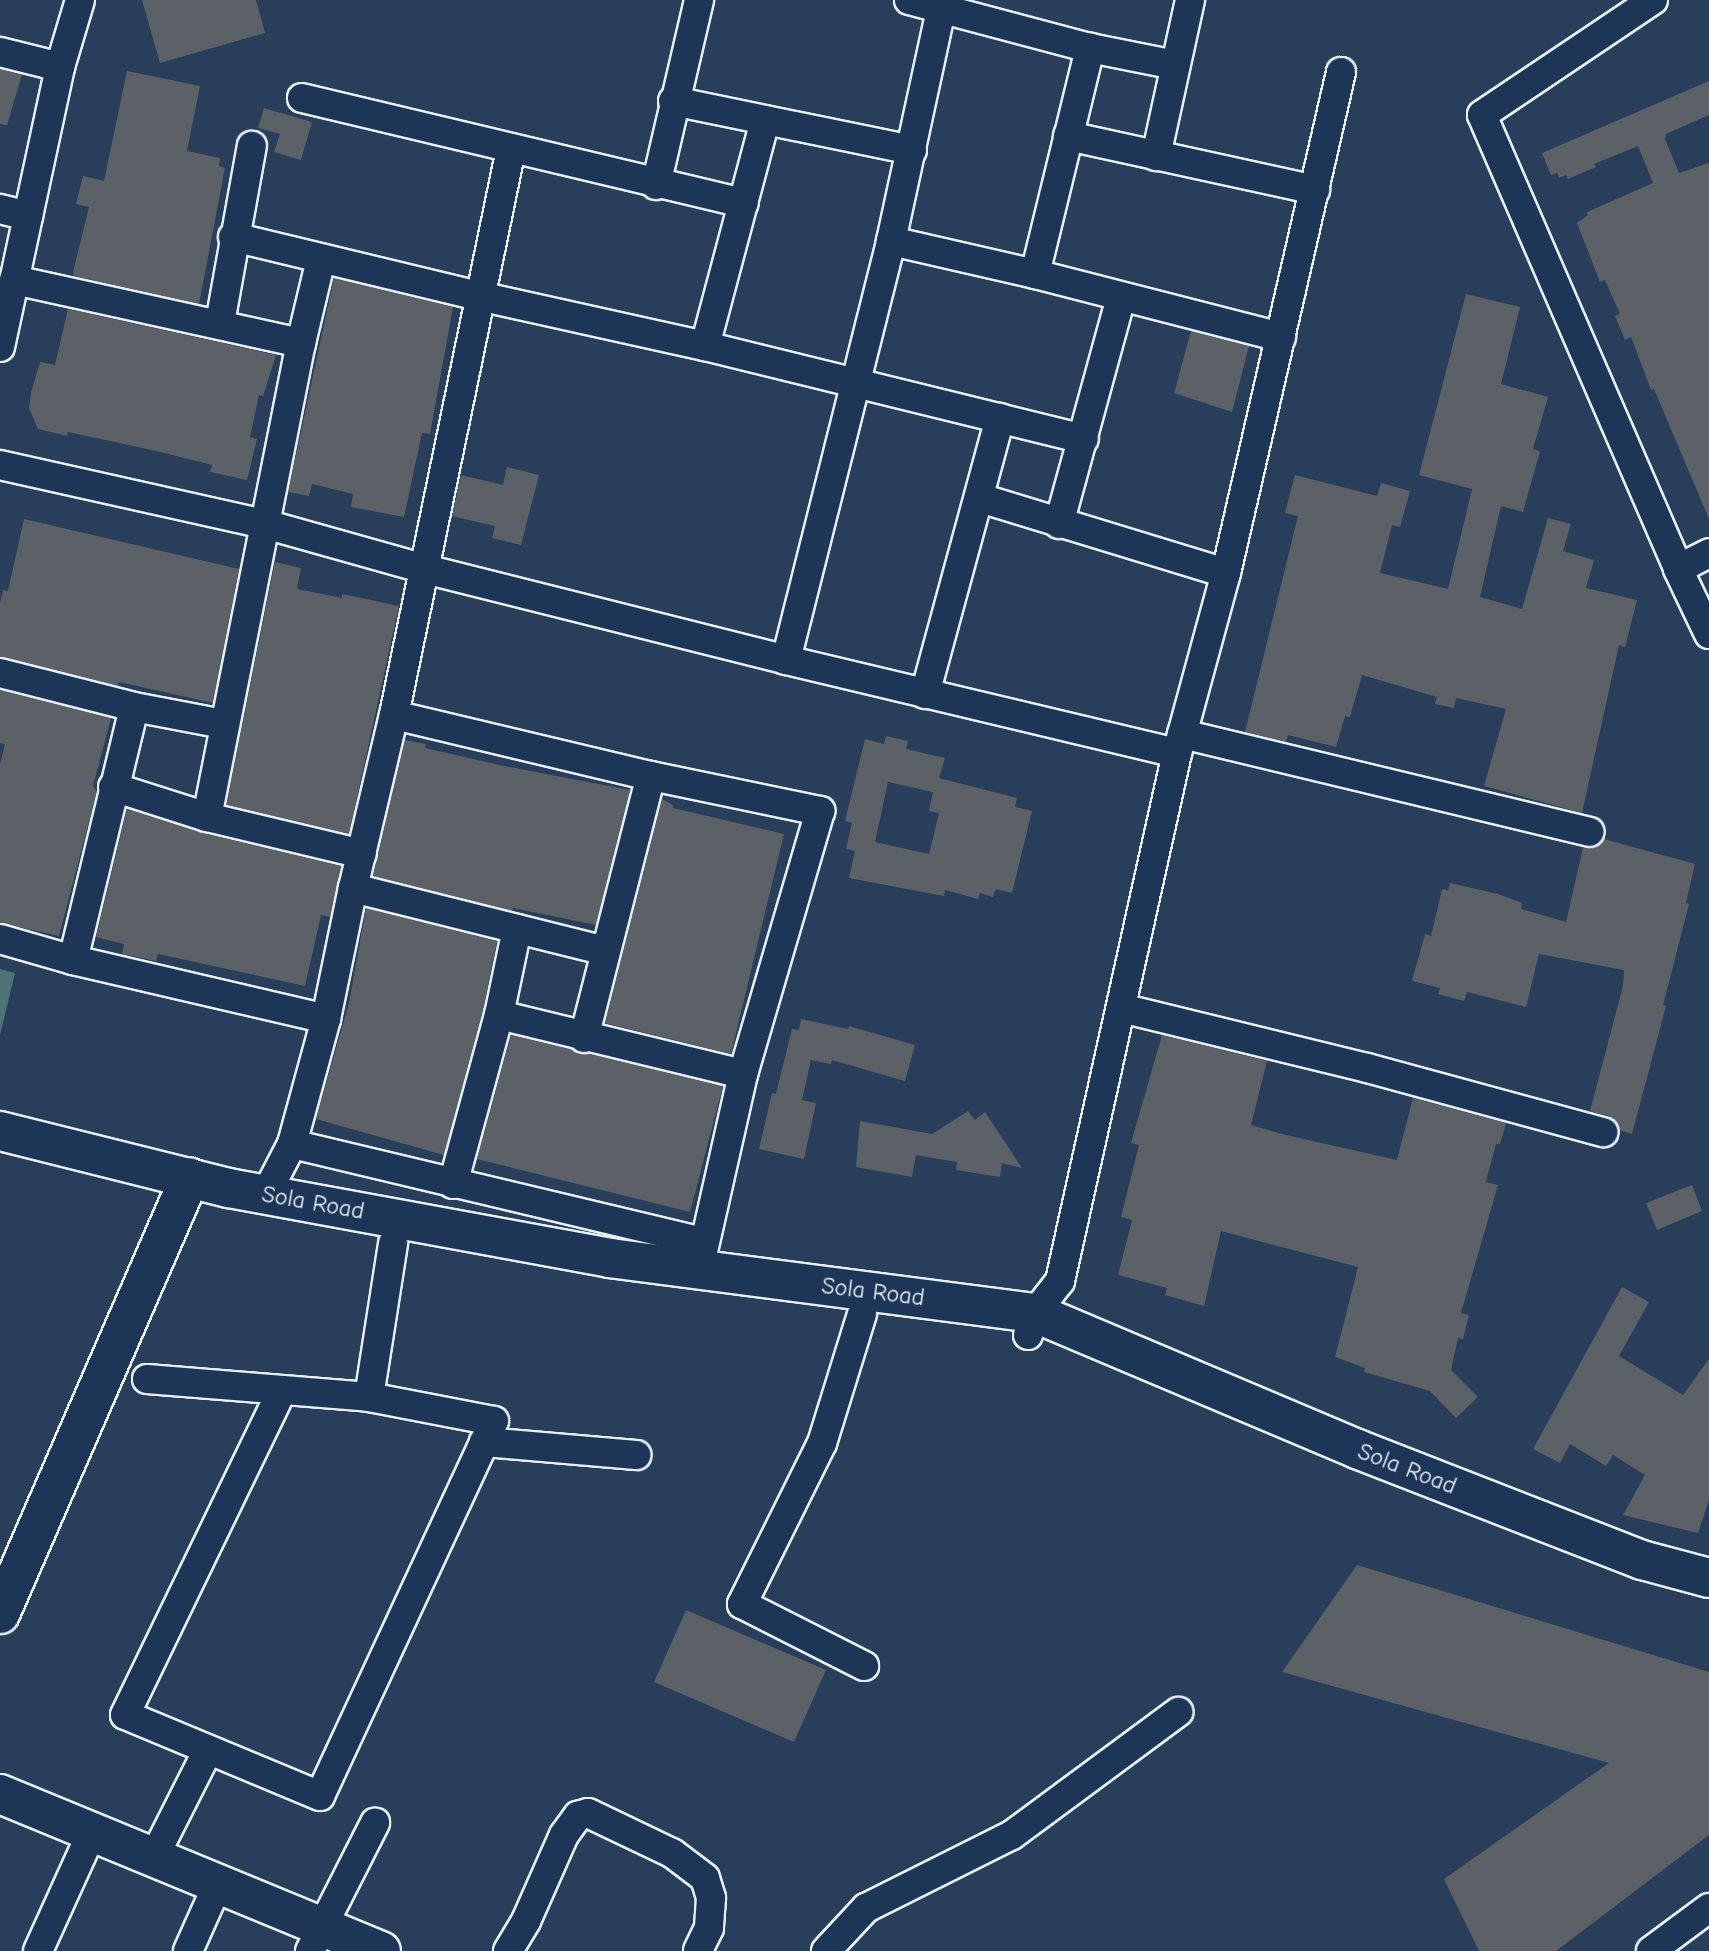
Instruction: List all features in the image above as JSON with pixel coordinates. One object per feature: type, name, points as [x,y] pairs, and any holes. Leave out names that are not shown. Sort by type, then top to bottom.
[{"type":"main road","name":"Sola Road","points":[[0,1131],[185,1189],[393,1243],[606,1282],[862,1314],[1032,1324],[1612,1576],[1709,1601]]},
{"type":"main road","name":"Sola Road","points":[[0,1156],[185,1189],[266,1194],[610,1258],[696,1254],[1032,1324],[1642,1560],[1709,1578]]},
{"type":"main road","points":[[0,1614],[185,1189]]},
{"type":"main road","points":[[0,1794],[218,1884],[315,1938],[381,1951]]},
{"type":"street","points":[[0,347],[60,67],[80,0]]},
{"type":"street","points":[[656,185],[673,101],[699,0]]},
{"type":"street","points":[[909,0],[943,4],[1090,48],[1175,65]]},
{"type":"street","points":[[1156,156],[1190,0]]},
{"type":"street","points":[[1653,0],[1482,115],[1678,569],[1709,634]]},
{"type":"street","points":[[786,660],[891,241],[943,4]]},
{"type":"street","points":[[1035,274],[1090,48]]},
{"type":"street","points":[[0,52],[60,67]]},
{"type":"street","points":[[1032,1324],[1060,1281],[1179,743],[1226,573],[1341,72]]},
{"type":"street","points":[[302,98],[656,185],[744,203]]},
{"type":"street","points":[[673,101],[912,150]]},
{"type":"street","points":[[705,346],[765,121]]},
{"type":"street","points":[[1068,136],[1315,190]]},
{"type":"street","points":[[220,323],[233,237],[252,146]]},
{"type":"street","points":[[266,1194],[292,1144],[326,1019],[353,888],[394,715],[511,149]]},
{"type":"street","points":[[0,209],[28,216]]},
{"type":"street","points":[[233,237],[479,296],[705,346],[1084,439]]},
{"type":"street","points":[[891,241],[1035,274],[1281,337]]},
{"type":"street","points":[[206,817],[301,343],[321,259]]},
{"type":"street","points":[[14,279],[301,343]]},
{"type":"street","points":[[1059,524],[1121,298]]},
{"type":"street","points":[[925,694],[1000,418]]},
{"type":"street","points":[[0,465],[265,524],[425,569],[925,694],[1179,743],[1589,832]]},
{"type":"street","points":[[980,498],[1226,573]]},
{"type":"street","points":[[1678,569],[1709,552]]},
{"type":"street","points":[[0,673],[134,708],[223,724]]},
{"type":"street","points":[[73,960],[134,708]]},
{"type":"street","points":[[292,1144],[453,1184],[696,1254],[743,1074],[820,811],[652,776],[394,715]]},
{"type":"street","points":[[584,1038],[652,776]]},
{"type":"street","points":[[113,787],[206,817],[362,854]]},
{"type":"street","points":[[353,888],[605,951]]},
{"type":"street","points":[[453,1184],[499,1015],[517,929]]},
{"type":"street","points":[[0,939],[73,960],[326,1019]]},
{"type":"street","points":[[1121,1008],[1604,1132]]},
{"type":"street","points":[[499,1015],[584,1038],[743,1074]]},
{"type":"street","points":[[369,1397],[393,1243]]},
{"type":"street","points":[[862,1314],[822,1443],[743,1604],[864,1666]]},
{"type":"street","points":[[147,1378],[369,1397],[494,1421],[320,1796],[125,1715],[282,1390]]},
{"type":"street","points":[[484,1442],[636,1455]]},
{"type":"street","points":[[827,1951],[866,1908],[1012,1835],[1178,1712]]},
{"type":"street","points":[[154,1857],[208,1750]]},
{"type":"street","points":[[508,1951],[526,1921],[564,1835],[578,1816],[588,1813],[673,1853],[705,1878],[711,1898],[709,1928],[698,1951]]},
{"type":"street","points":[[315,1938],[375,1823]]},
{"type":"street","points":[[38,1951],[92,1832]]},
{"type":"street","points":[[188,1951],[218,1884]]},
{"type":"street","points":[[1651,1951],[1709,1908]]},
{"type":"green space","points":[[0,969],[15,973],[0,1035]]},
{"type":"building","points":[[142,0],[256,0],[265,33],[160,63]]},
{"type":"building","points":[[0,69],[22,75],[7,125],[0,124]]},
{"type":"building","points":[[127,71],[200,86],[187,151],[220,158],[219,166],[225,168],[199,304],[74,276],[89,207],[76,204],[83,176],[104,181]]},
{"type":"building","points":[[1709,81],[1709,115],[1666,134],[1665,139],[1679,173],[1709,163],[1709,519],[1654,389],[1651,390],[1631,337],[1625,340],[1615,316],[1620,314],[1605,280],[1600,282],[1577,223],[1588,215],[1587,212],[1653,183],[1638,146],[1594,164],[1596,167],[1568,179],[1566,175],[1559,178],[1557,173],[1551,175],[1542,153]]},
{"type":"building","points":[[264,108],[312,122],[301,160],[274,152],[280,134],[258,128]]},
{"type":"building","points":[[334,278],[453,307],[430,434],[422,433],[404,517],[351,507],[353,494],[312,484],[309,496],[288,492]]},
{"type":"building","points":[[1466,294],[1520,307],[1501,384],[1548,397],[1533,449],[1540,451],[1523,512],[1501,506],[1480,597],[1522,609],[1548,518],[1571,524],[1563,551],[1594,560],[1586,588],[1637,600],[1625,647],[1619,645],[1582,813],[1484,786],[1506,709],[1456,698],[1454,708],[1435,704],[1437,697],[1362,675],[1350,717],[1345,716],[1336,747],[1288,735],[1286,742],[1245,732],[1298,516],[1285,513],[1295,475],[1377,496],[1381,483],[1410,491],[1400,527],[1392,525],[1380,573],[1448,589],[1472,489],[1419,475]]},
{"type":"building","points":[[68,309],[276,355],[263,396],[259,395],[250,437],[257,439],[247,480],[210,472],[212,465],[152,450],[68,432],[67,436],[38,429],[29,408],[31,393],[40,362],[55,365]]},
{"type":"building","points":[[1191,331],[1249,346],[1232,412],[1174,393]]},
{"type":"building","points":[[507,467],[539,475],[521,545],[492,538],[495,526],[452,516],[461,475],[503,485]]},
{"type":"building","points":[[24,519],[239,569],[213,703],[119,682],[118,686],[0,657],[0,602],[3,590],[8,591]]},
{"type":"building","points":[[275,562],[301,568],[297,589],[342,598],[342,594],[399,606],[349,834],[226,805]]},
{"type":"building","points":[[0,690],[111,718],[93,786],[97,791],[59,936],[0,923],[0,764],[5,744],[0,743]]},
{"type":"building","points":[[886,736],[908,741],[906,749],[945,758],[939,778],[1017,798],[1015,807],[1032,811],[1012,893],[996,889],[993,897],[980,893],[978,899],[945,890],[944,896],[849,878],[855,851],[846,849],[852,823],[845,821],[865,739],[884,744]],"holes":[[[888,782],[933,792],[929,811],[939,813],[929,854],[875,842]]]},
{"type":"building","points":[[405,740],[426,744],[425,748],[504,766],[630,790],[596,925],[513,908],[512,911],[373,876]]},
{"type":"building","points":[[662,799],[673,805],[673,808],[784,834],[731,1054],[605,1023]]},
{"type":"building","points":[[127,809],[203,833],[341,866],[330,917],[321,915],[305,986],[158,954],[156,961],[122,954],[124,944],[96,937]]},
{"type":"building","points":[[1604,839],[1695,864],[1686,903],[1689,904],[1663,1005],[1666,1006],[1632,1134],[1619,1130],[1615,1121],[1608,1116],[1590,1111],[1623,986],[1624,970],[1539,954],[1526,1007],[1467,992],[1464,1001],[1438,994],[1440,988],[1412,981],[1425,934],[1431,936],[1442,889],[1448,890],[1450,883],[1498,894],[1522,903],[1521,909],[1566,922],[1583,848],[1594,848]]},
{"type":"building","points":[[366,908],[497,941],[483,1010],[444,1155],[316,1119],[349,1003]]},
{"type":"building","points":[[801,1019],[848,1029],[849,1026],[915,1045],[905,1081],[832,1060],[831,1064],[811,1060],[802,1100],[816,1103],[804,1159],[759,1149],[772,1093],[776,1094],[792,1029],[799,1030]]},
{"type":"building","points":[[511,1035],[723,1086],[690,1212],[477,1159]]},
{"type":"building","points":[[1162,1035],[1267,1061],[1251,1125],[1286,1135],[1397,1160],[1413,1098],[1506,1123],[1500,1144],[1496,1144],[1486,1182],[1498,1185],[1461,1313],[1469,1315],[1463,1339],[1458,1338],[1451,1370],[1478,1397],[1456,1418],[1430,1391],[1364,1372],[1365,1368],[1335,1357],[1358,1267],[1221,1231],[1204,1306],[1165,1295],[1167,1288],[1118,1275],[1132,1220],[1121,1217],[1139,1145],[1131,1143]]},
{"type":"building","points":[[968,1111],[975,1120],[985,1112],[1022,1168],[1002,1163],[1000,1177],[956,1170],[957,1162],[916,1155],[912,1177],[856,1167],[860,1121],[932,1134]]},
{"type":"building","points":[[1692,1185],[1702,1211],[1657,1230],[1646,1203]]},
{"type":"building","points":[[1622,1287],[1649,1302],[1619,1356],[1683,1395],[1709,1359],[1709,1500],[1698,1533],[1623,1515],[1645,1475],[1613,1455],[1606,1466],[1570,1444],[1560,1463],[1533,1449]]},
{"type":"building","points":[[1357,1565],[1709,1672],[1709,1835],[1556,1951],[1479,1951],[1444,1879],[1609,1763],[1282,1672]]},
{"type":"building","points":[[686,1610],[826,1670],[794,1742],[654,1682]]}]
